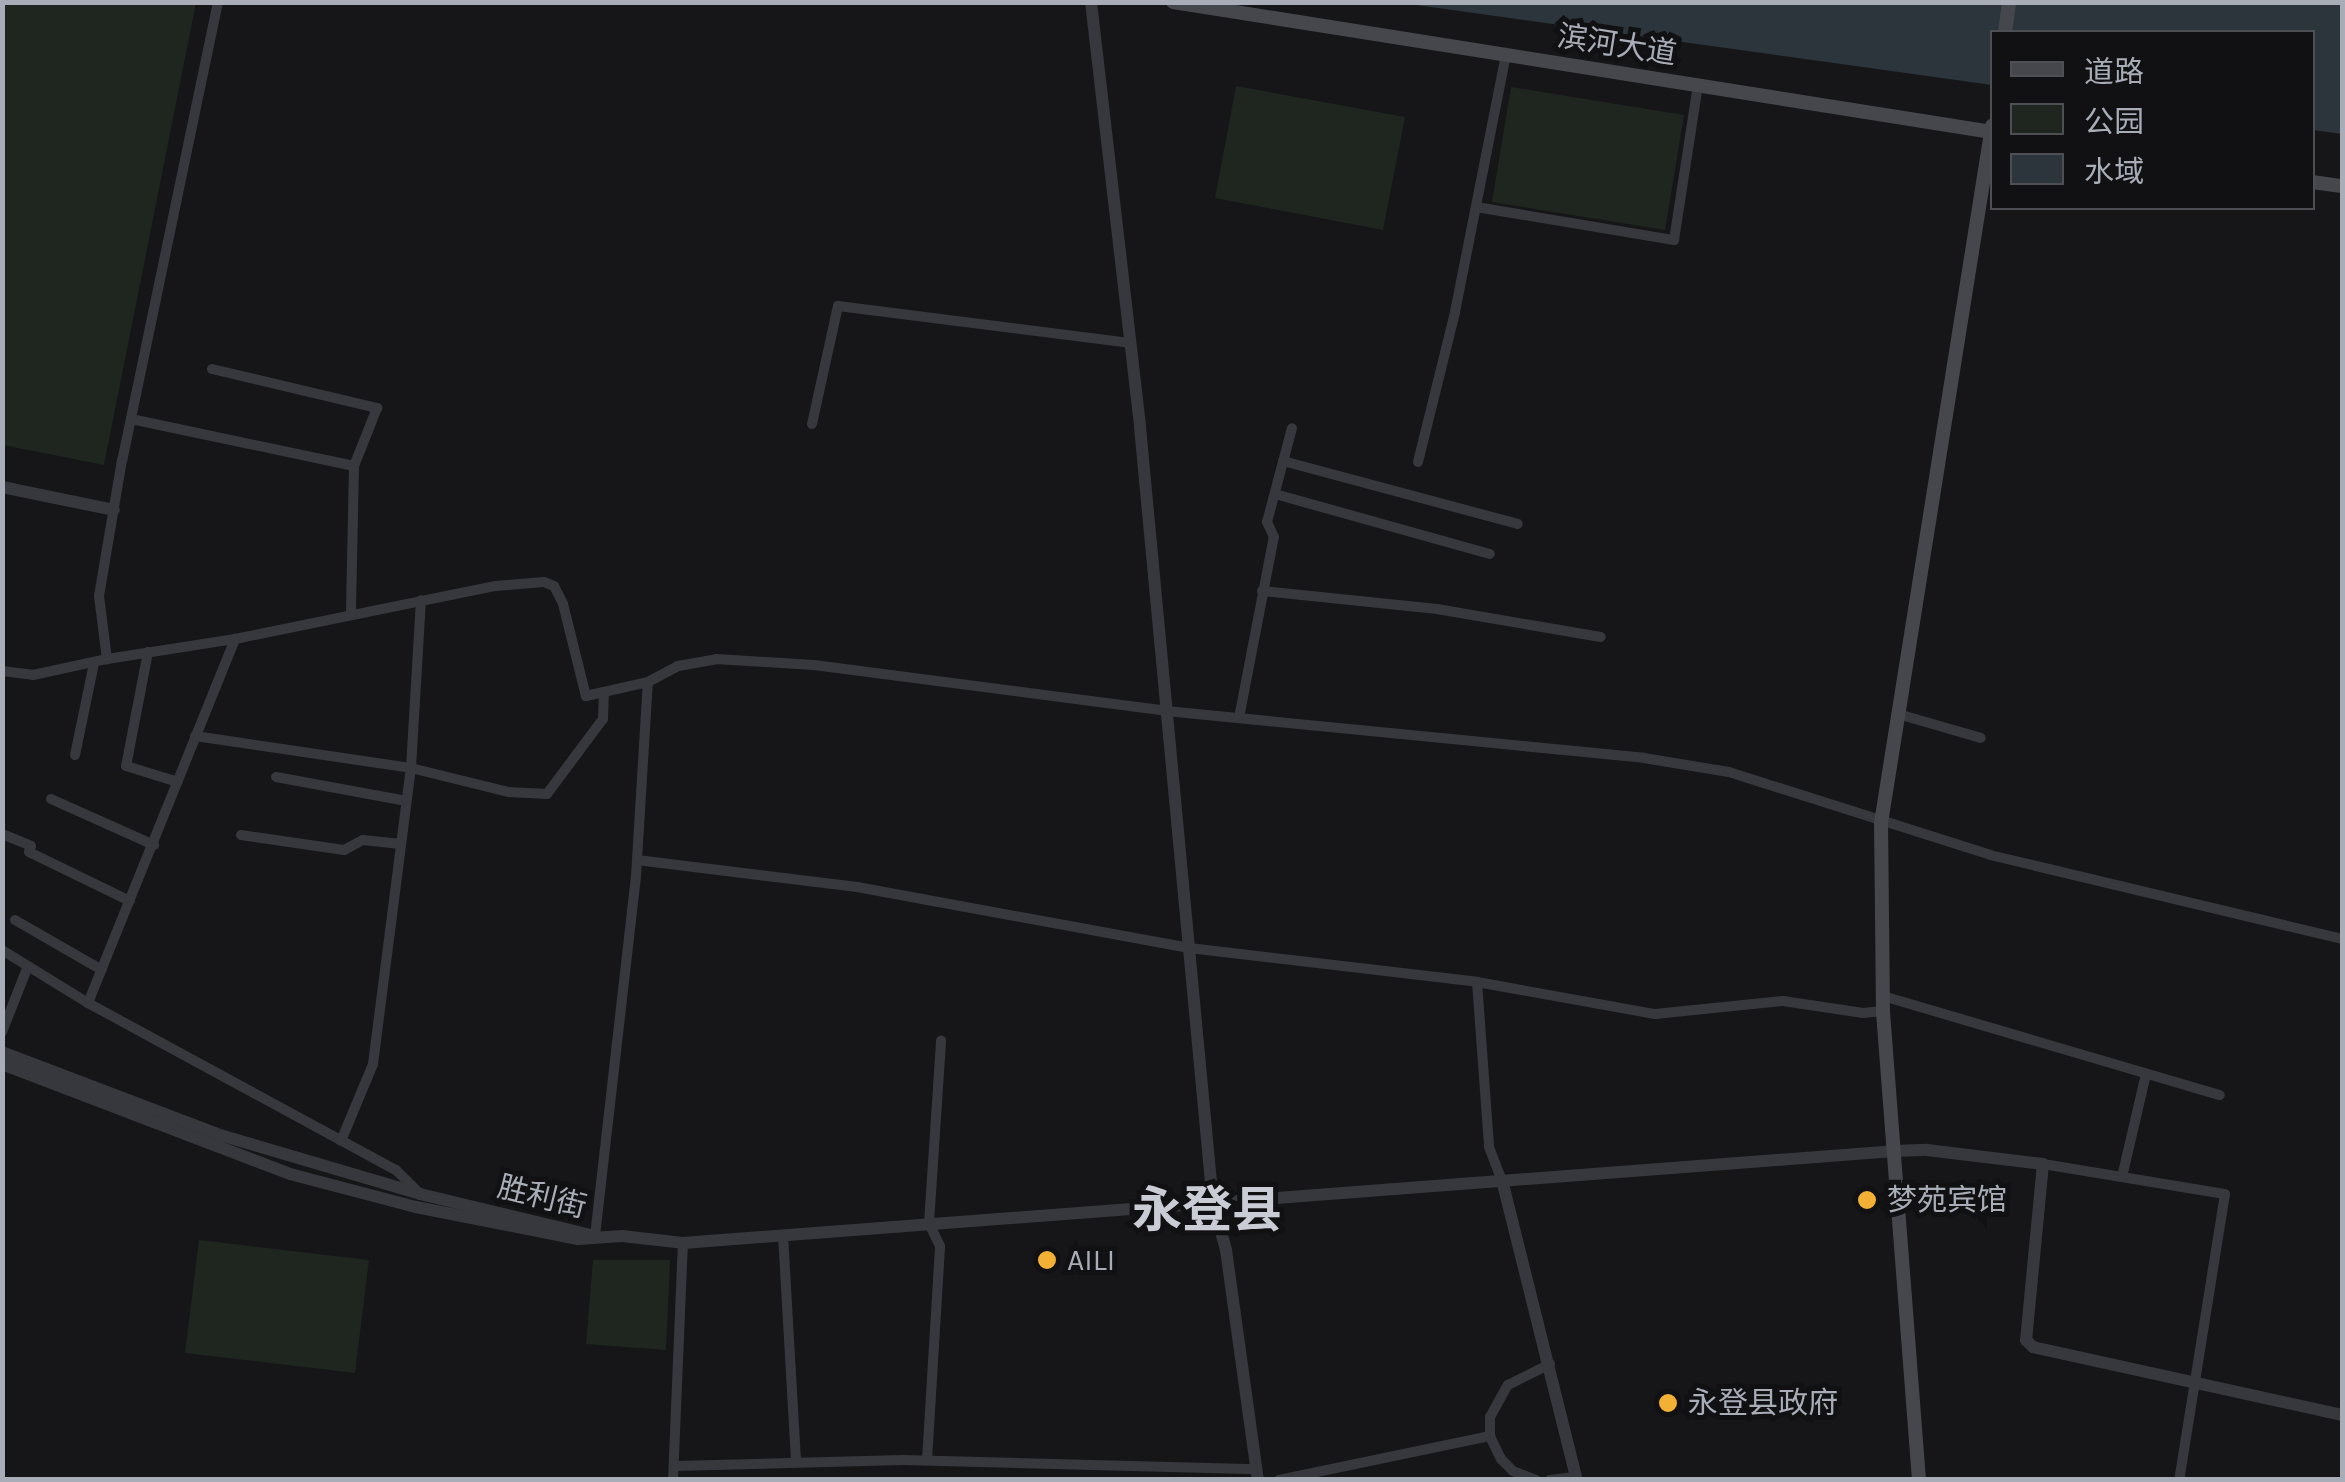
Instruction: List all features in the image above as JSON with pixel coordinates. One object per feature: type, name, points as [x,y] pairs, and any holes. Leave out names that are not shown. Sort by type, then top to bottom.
[{"type":"main road","name":"滨河大道","points":[[1173,2],[1990,130]]},
{"type":"main road","points":[[2006,30],[2010,2]]},
{"type":"main road","points":[[1919,1480],[1883,1004],[1881,823],[1990,142]]},
{"type":"main road","points":[[2315,182],[2342,186]]},
{"type":"street","points":[[107,659],[99,596],[130,419],[218,2]]},
{"type":"street","points":[[674,1466],[927,1460],[1258,1474],[1226,1250],[1213,1203],[1130,343],[1091,2]]},
{"type":"street","points":[[1418,462],[1506,55]]},
{"type":"street","points":[[1476,207],[1674,240],[1698,85]]},
{"type":"street","points":[[812,424],[838,306],[1130,343]]},
{"type":"street","points":[[212,369],[377,408],[354,466],[351,614]]},
{"type":"street","points":[[130,419],[354,466]]},
{"type":"street","points":[[1240,718],[1274,537],[1268,522],[1292,428]]},
{"type":"street","points":[[1284,461],[1518,524]]},
{"type":"street","points":[[2,487],[114,510]]},
{"type":"street","points":[[1275,494],[1490,554]]},
{"type":"street","points":[[2,671],[33,675],[496,586],[544,582],[554,586],[586,696],[648,682],[678,666],[716,660],[814,666],[1166,710],[1661,760],[1730,772],[1990,855],[2342,938]]},
{"type":"street","points":[[1262,591],[1437,609],[1601,636]]},
{"type":"street","points":[[341,1140],[373,1064],[402,844],[422,600]]},
{"type":"street","points":[[88,1003],[235,639]]},
{"type":"street","points":[[148,652],[126,766],[178,782]]},
{"type":"street","points":[[75,755],[94,663]]},
{"type":"street","points":[[648,682],[637,860],[595,1236],[682,1243],[1503,1184],[1894,1151],[1927,1150],[2043,1164],[2226,1194],[2179,1480]]},
{"type":"street","points":[[196,736],[410,768],[508,792],[547,794],[603,720],[604,692]]},
{"type":"street","points":[[1898,714],[1980,738]]},
{"type":"street","points":[[276,777],[406,801]]},
{"type":"street","points":[[51,799],[154,845]]},
{"type":"street","points":[[2,834],[31,846],[29,852],[130,901]]},
{"type":"street","points":[[240,835],[344,850],[362,840],[402,844]]},
{"type":"street","points":[[637,860],[858,887],[1189,948],[1221,948],[1477,982],[1655,1014],[1783,1001],[1863,1013],[1883,1004],[2220,1095]]},
{"type":"street","points":[[15,920],[102,970]]},
{"type":"street","points":[[2,950],[88,1003],[396,1170],[420,1194]]},
{"type":"street","points":[[2,1032],[28,966]]},
{"type":"street","points":[[1477,982],[1489,1148],[1503,1184],[1576,1478],[1550,1480]]},
{"type":"street","points":[[927,1460],[940,1246],[929,1223],[941,1040]]},
{"type":"street","name":"胜利街","points":[[2,1052],[220,1135],[420,1194],[595,1236]]},
{"type":"street","name":"胜利街","points":[[2,1064],[290,1174],[416,1207],[578,1240],[595,1236]]},
{"type":"street","points":[[2122,1177],[2146,1074]]},
{"type":"street","points":[[2043,1164],[2026,1340],[2047,1352],[2342,1415]]},
{"type":"street","points":[[784,1235],[796,1463]]},
{"type":"street","points":[[673,1480],[682,1243]]},
{"type":"street","points":[[1536,1480],[1506,1465],[1490,1436],[1492,1408],[1501,1392],[1515,1380],[1550,1364]]},
{"type":"street","points":[[1279,1480],[1490,1436]]},
{"type":"green space","points":[[2,3],[196,3],[104,465],[3,445]]},
{"type":"green space","points":[[1236,86],[1405,117],[1383,230],[1215,198]]},
{"type":"green space","points":[[1511,87],[1684,115],[1665,230],[1492,202]]},
{"type":"green space","points":[[199,1240],[369,1260],[355,1373],[185,1353]]},
{"type":"green space","points":[[593,1260],[670,1260],[666,1350],[586,1344]]},
{"type":"water","points":[[1402,3],[2342,3],[2342,134],[2315,130],[2315,30],[1990,30],[1990,85]]},
{"type":"place","name":"梦苑宾馆","points":[[1867,1200]]},
{"type":"place","name":"AILI","points":[[1047,1260]]},
{"type":"place","name":"永登县政府","points":[[1668,1403]]},
{"type":"district","name":"永登县","points":[[1207,1211]]}]
